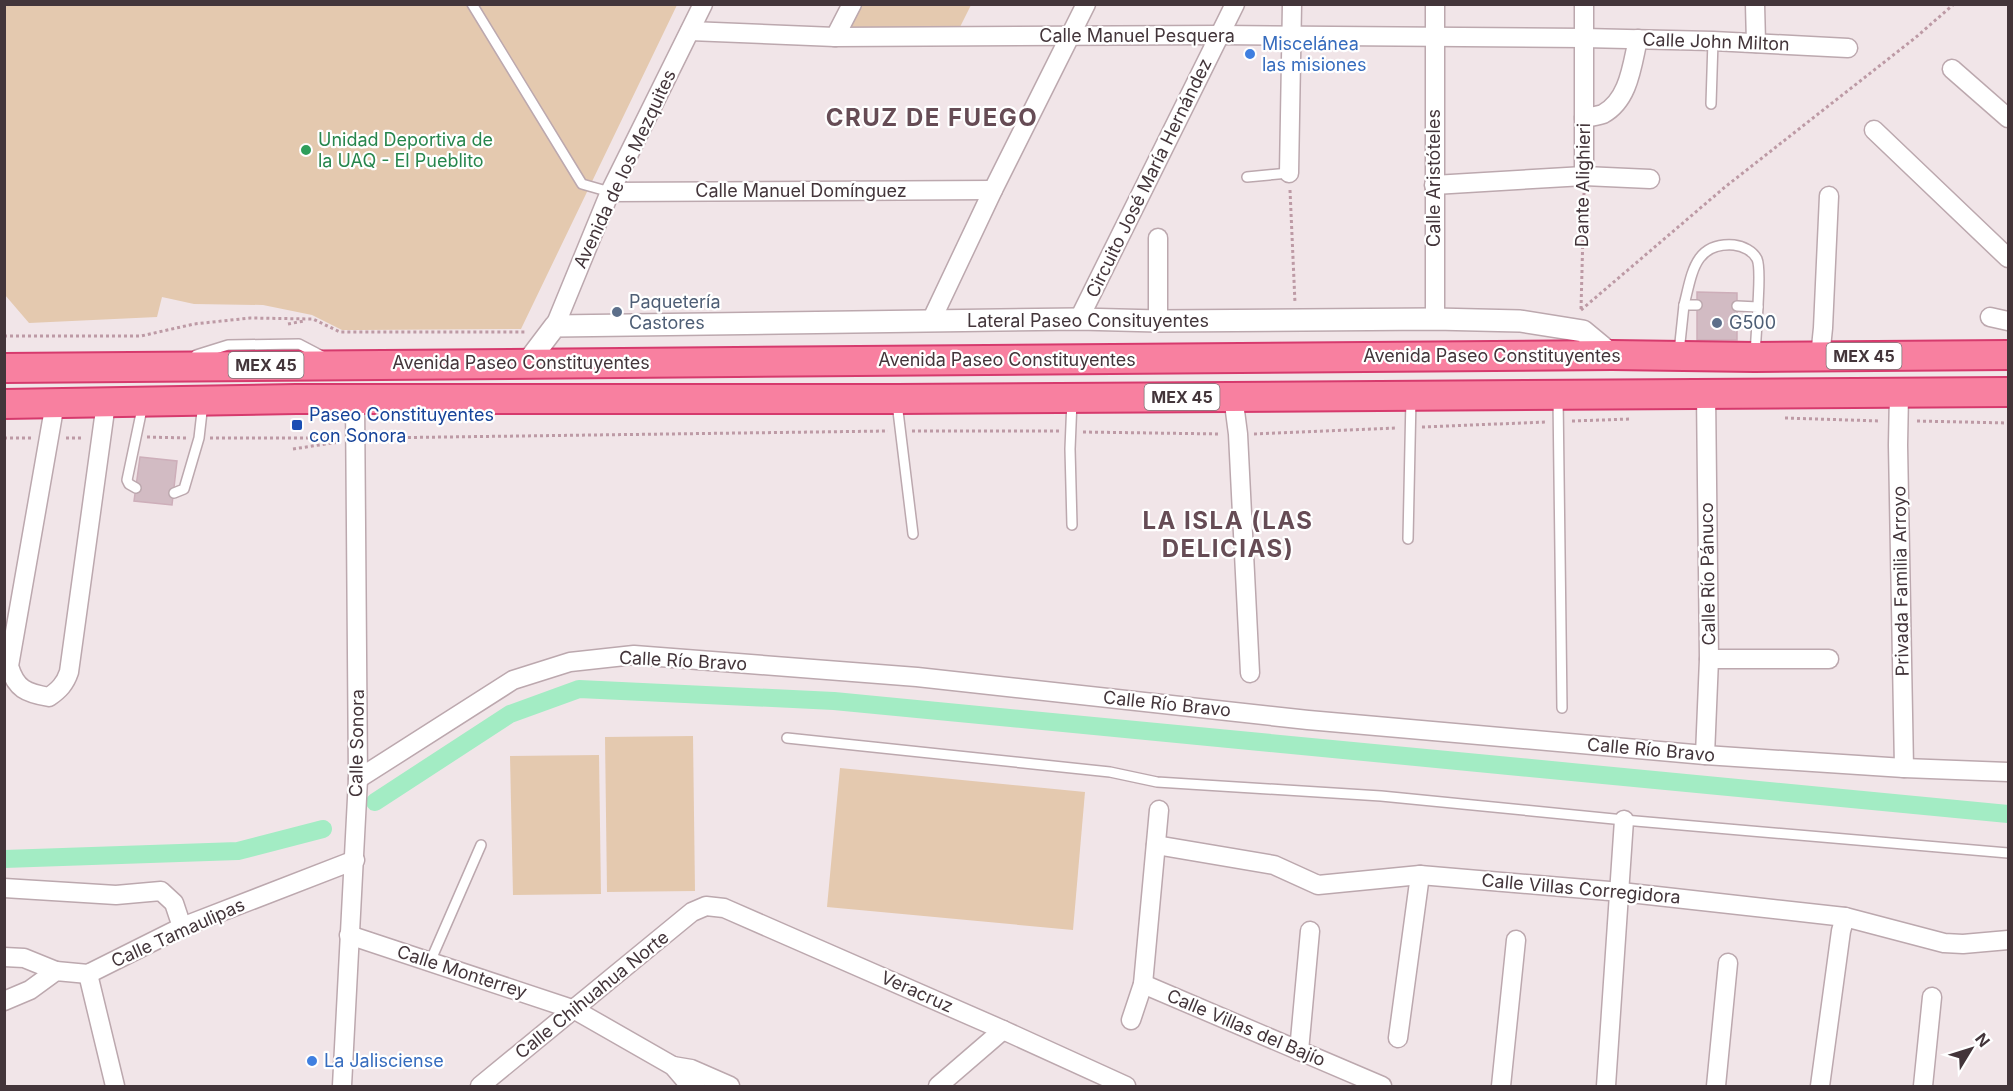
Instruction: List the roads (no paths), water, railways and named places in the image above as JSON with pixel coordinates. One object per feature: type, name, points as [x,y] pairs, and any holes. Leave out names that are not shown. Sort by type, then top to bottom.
[{"type":"highway","name":"Avenida Paseo Constituyentes","points":[[4,368],[1612,355],[1820,357],[2007,355]]},
{"type":"highway","name":"Avenida Paseo Constituyentes","points":[[4,404],[1411,395],[1558,408],[1706,393],[1898,407],[2008,392]]},
{"type":"street","name":"Avenida de los Mezquites","points":[[527,363],[555,326],[610,192],[703,4]]},
{"type":"street","points":[[836,37],[852,4]]},
{"type":"street","points":[[931,321],[993,190],[1086,4]]},
{"type":"street","name":"Circuito José María Hernández","points":[[1078,319],[1235,4]]},
{"type":"street","points":[[1289,173],[1292,4]]},
{"type":"street","name":"Calle Aristóteles","points":[[1435,4],[1435,319]]},
{"type":"street","name":"Dante Alighieri","points":[[1584,4],[1584,176]]},
{"type":"street","points":[[1755,4],[1756,44]]},
{"type":"street","name":"Calle Manuel Pesquera","points":[[690,32],[836,37],[1220,35],[1584,38]]},
{"type":"street","name":"Calle John Milton","points":[[1584,38],[1713,41],[1848,48]]},
{"type":"street","points":[[1584,118],[1602,114],[1618,101],[1627,85],[1638,39]]},
{"type":"street","points":[[1952,69],[2008,118]]},
{"type":"street","points":[[1874,130],[2008,258]]},
{"type":"street","points":[[1434,185],[1584,176],[1650,180]]},
{"type":"street","name":"Calle Manuel Domínguez","points":[[610,192],[993,190]]},
{"type":"street","points":[[1820,357],[1829,196]]},
{"type":"street","points":[[1158,238],[1158,321]]},
{"type":"street","points":[[1989,317],[2008,321]]},
{"type":"street","name":"Lateral Paseo Consituyentes","points":[[555,326],[1078,319],[1520,321],[1583,332],[1612,355]]},
{"type":"street","name":"Calle Río Pánuco","points":[[1705,755],[1709,659],[1706,393]]},
{"type":"street","points":[[1233,396],[1238,434],[1250,673]]},
{"type":"street","name":"Calle Sonora","points":[[342,1086],[357,786],[355,400]]},
{"type":"street","points":[[55,403],[9,666],[12,676],[29,693],[49,697],[59,691],[69,672],[106,403]]},
{"type":"street","name":"Privada Familia Arroyo","points":[[1898,407],[1904,768]]},
{"type":"street","name":"Calle Río Bravo","points":[[357,786],[513,680],[570,662],[634,655],[917,677],[1308,720],[1705,755],[1904,768],[2008,772]]},
{"type":"street","points":[[1709,659],[1829,659]]},
{"type":"street","points":[[1131,1020],[1143,984],[1159,810]]},
{"type":"street","points":[[1606,1086],[1621,892],[1624,820]]},
{"type":"street","name":"Calle Villas Corregidora","points":[[1156,845],[1274,865],[1318,885],[1420,875],[1621,892],[1845,917],[1944,943],[1963,944],[2008,940]]},
{"type":"street","name":"Calle Tamaulipas","points":[[56,971],[88,974],[182,927],[355,853]]},
{"type":"street","points":[[1398,1038],[1420,875]]},
{"type":"street","points":[[4,888],[116,895],[161,891],[174,903],[182,927]]},
{"type":"street","name":"Calle Chihuahua Norte","points":[[480,1086],[692,912],[706,906]]},
{"type":"street","name":"Veracruz","points":[[706,906],[724,908],[1126,1086]]},
{"type":"street","points":[[1820,1086],[1841,931],[1845,917]]},
{"type":"street","points":[[1299,1051],[1310,931]]},
{"type":"street","name":"Calle Monterrey","points":[[350,935],[575,1010],[673,1066]]},
{"type":"street","points":[[1501,1086],[1516,940]]},
{"type":"street","points":[[4,957],[24,958],[56,971]]},
{"type":"street","points":[[1716,1086],[1728,963]]},
{"type":"street","points":[[4,1001],[30,990],[56,971]]},
{"type":"street","points":[[88,974],[115,1086]]},
{"type":"street","name":"Calle Villas del Bajío","points":[[1143,984],[1382,1086]]},
{"type":"street","points":[[1923,1086],[1932,997]]},
{"type":"street","points":[[938,1086],[1003,1030]]},
{"type":"street","points":[[673,1066],[685,1080],[696,1086]]},
{"type":"street","points":[[673,1066],[691,1069],[730,1086]]},
{"type":"lane","points":[[472,4],[582,184],[610,192]]},
{"type":"lane","points":[[1711,104],[1713,41]]},
{"type":"lane","points":[[1246,177],[1289,173]]},
{"type":"lane","points":[[1678,356],[1684,305],[1693,267],[1706,250],[1721,244],[1741,245],[1758,261],[1755,357]]},
{"type":"lane","points":[[1684,305],[1697,305]]},
{"type":"lane","points":[[1737,306],[1758,306]]},
{"type":"lane","points":[[1408,539],[1411,395]]},
{"type":"lane","points":[[1072,397],[1070,449],[1072,525]]},
{"type":"lane","points":[[897,399],[913,534]]},
{"type":"lane","points":[[174,493],[184,489],[200,438],[204,401]]},
{"type":"lane","points":[[136,488],[127,480],[143,402]]},
{"type":"lane","points":[[1558,408],[1562,708]]},
{"type":"lane","points":[[787,738],[1110,772],[1158,782],[1381,796],[1624,820],[2008,853]]},
{"type":"lane","points":[[430,962],[481,844]]},
{"type":"waterway","points":[[375,802],[510,714],[579,689],[834,701],[2008,814]]},
{"type":"waterway","points":[[4,859],[238,851],[323,829]]},
{"type":"place","name":"Miscelánea las misiones","points":[[1250,54]]},
{"type":"place","name":"Unidad Deportiva de la UAQ - El Pueblito","points":[[306,150]]},
{"type":"place","name":"Paquetería Castores","points":[[617,312]]},
{"type":"place","name":"G500","points":[[1717,323]]},
{"type":"place","name":"Paseo Constituyentes con Sonora","points":[[297,425]]},
{"type":"place","name":"La Jalisciense","points":[[312,1061]]},
{"type":"district","name":"CRUZ DE FUEGO","points":[[932,118]]},
{"type":"district","name":"LA ISLA (LAS DELICIAS)","points":[[1228,535]]}]
